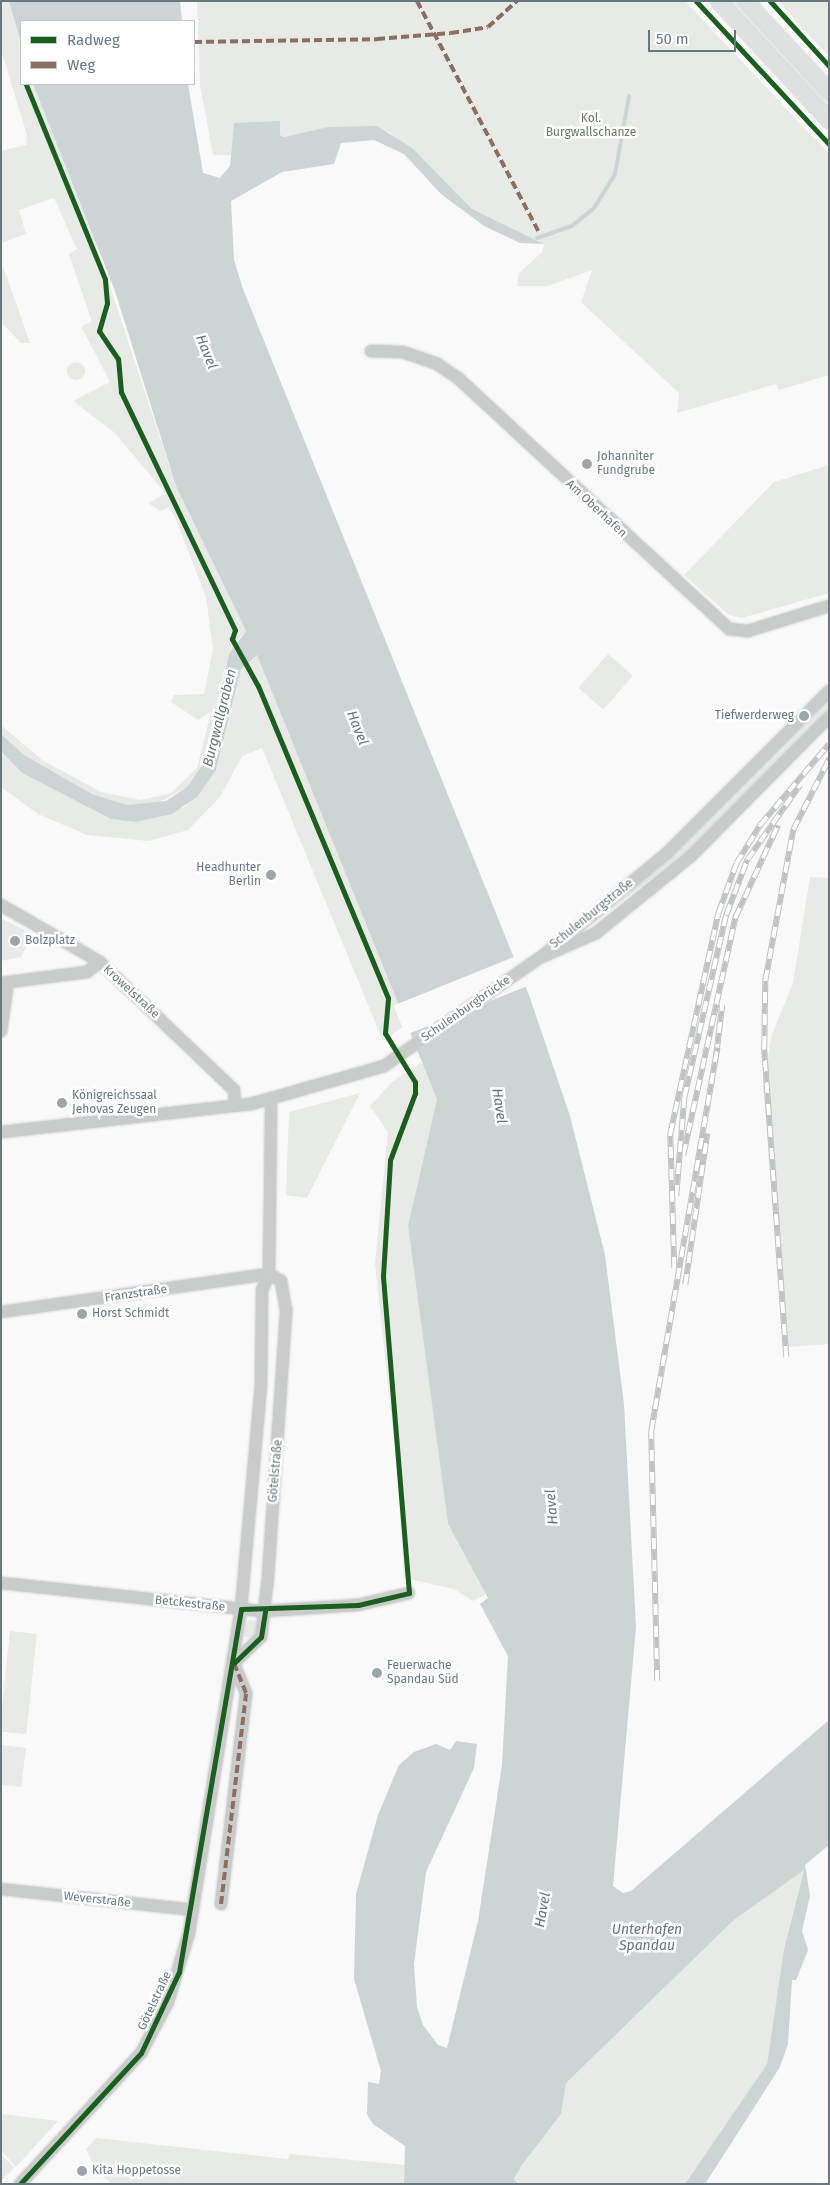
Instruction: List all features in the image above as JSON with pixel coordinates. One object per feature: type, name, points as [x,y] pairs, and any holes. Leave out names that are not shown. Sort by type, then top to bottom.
[{"type":"main road","points":[[718,1],[829,121]]},
{"type":"main road","points":[[746,1],[829,91]]},
{"type":"street","name":"Am Oberhafen","points":[[371,351],[403,352],[437,364],[458,378],[729,629],[748,630],[829,606]]},
{"type":"street","name":"Schulenburgstraße","points":[[541,957],[673,847],[829,691]]},
{"type":"street","name":"Schulenburgstraße","points":[[541,957],[570,948],[642,897],[690,857],[829,717]]},
{"type":"street","name":"Krowelstraße","points":[[1,905],[100,962],[234,1090],[235,1106]]},
{"type":"street","name":"Schulenburgbrücke","points":[[271,1100],[373,1071],[393,1060],[541,957]]},
{"type":"street","points":[[1,1032],[5,983],[87,972],[100,962]]},
{"type":"street","points":[[1,1132],[235,1106],[271,1100]]},
{"type":"street","name":"Götelstraße","points":[[20,2184],[141,2053],[180,1972],[234,1663],[241,1609],[261,1386],[262,1290],[270,1274],[271,1100]]},
{"type":"street","name":"Götelstraße","points":[[234,1663],[261,1637],[265,1611],[286,1310],[281,1281],[270,1274]]},
{"type":"street","name":"Franzstraße","points":[[1,1312],[270,1274]]},
{"type":"street","name":"Betckestraße","points":[[1,1583],[265,1611],[358,1605],[409,1593]]},
{"type":"street","points":[[221,1904],[246,1693],[234,1663]]},
{"type":"street","name":"Weverstraße","points":[[1,1889],[192,1910]]},
{"type":"green space","points":[[1,1],[9,1],[20,40],[20,85],[33,85],[94,238],[176,486],[246,631],[236,641],[224,670],[205,761],[187,787],[158,803],[127,805],[92,794],[24,755],[1,734],[1,725],[42,760],[101,792],[141,800],[171,793],[197,768],[211,712],[198,720],[171,702],[174,695],[204,694],[213,649],[206,597],[175,517],[169,507],[160,511],[148,503],[166,494],[115,433],[73,401],[110,382],[81,326],[92,322],[69,254],[77,249],[54,198],[19,210],[26,234],[1,243],[1,151],[26,145],[27,135],[1,50]]},
{"type":"green space","name":"Kol. Burgwallschanze","points":[[197,1],[685,1],[829,154],[829,375],[779,390],[776,384],[677,413],[679,393],[581,302],[592,270],[548,286],[517,286],[519,273],[542,252],[544,244],[472,209],[389,132],[321,129],[284,137],[280,135],[280,122],[235,123],[231,155],[213,155],[200,85]]},
{"type":"green space","points":[[725,1],[738,1],[829,98],[829,111]]},
{"type":"green space","points":[[778,1],[829,1],[829,56],[803,29]]},
{"type":"green space","points":[[1,262],[30,343],[21,343],[1,322]]},
{"type":"green space","points":[[76,362],[82,365],[85,371],[82,377],[76,380],[70,377],[67,371],[70,365]]},
{"type":"green space","points":[[829,465],[829,593],[742,618],[729,615],[684,575],[774,482]]},
{"type":"green space","points":[[608,654],[633,676],[603,710],[578,688]]},
{"type":"green space","points":[[257,655],[407,1024],[383,1041],[262,748],[242,756],[220,797],[188,830],[148,841],[87,835],[38,814],[1,787],[1,751],[22,773],[111,819],[135,822],[185,807],[216,770],[241,669]]},
{"type":"green space","points":[[829,698],[829,709],[688,851],[567,943]]},
{"type":"green space","points":[[810,877],[829,878],[829,1344],[788,1347],[763,1087],[772,1034],[793,983]]},
{"type":"green space","name":"Bolzplatz","points":[[1,918],[33,935],[21,957],[1,961]]},
{"type":"green space","points":[[420,1063],[427,1066],[437,1099],[408,1226],[448,1524],[486,1594],[473,1601],[454,1589],[404,1578],[397,1469],[375,1263],[388,1132],[370,1106],[392,1082]]},
{"type":"green space","points":[[360,1093],[307,1198],[286,1195],[289,1112]]},
{"type":"green space","points":[[250,1620],[256,1623],[259,1629],[256,1635],[250,1638],[244,1635],[241,1629],[244,1623]]},
{"type":"green space","points":[[10,1631],[37,1634],[26,1734],[1,1732]]},
{"type":"green space","points":[[1,1745],[26,1748],[21,1787],[1,1785]]},
{"type":"green space","points":[[804,1869],[784,1949],[767,2064],[685,2184],[518,2184],[514,2180],[522,2165],[561,2114],[566,2083],[734,1920]]},
{"type":"green space","points":[[1,2114],[58,2121],[16,2167],[1,2150]]},
{"type":"green space","points":[[96,2138],[288,2159],[290,2154],[405,2165],[404,2184],[113,2184],[97,2173],[86,2149]]},
{"type":"green space","points":[[1,2154],[14,2168],[1,2181]]},
{"type":"water","points":[[9,1],[180,1],[182,20],[20,20],[20,40]]},
{"type":"water","points":[[33,85],[188,85],[203,173],[220,178],[230,166],[234,123],[280,121],[280,135],[284,137],[328,127],[377,126],[412,148],[472,209],[544,244],[520,243],[484,226],[441,194],[404,154],[374,140],[341,143],[334,164],[282,172],[231,201],[234,260],[243,289],[529,995],[570,1116],[605,1255],[624,1404],[636,1627],[613,1886],[623,1893],[631,1891],[829,1720],[829,1845],[805,1865],[810,1896],[802,1931],[808,1950],[796,1980],[792,1980],[788,2044],[780,2067],[705,2184],[685,2184],[767,2064],[784,1949],[804,1870],[734,1920],[566,2083],[561,2114],[522,2165],[514,2179],[518,2184],[404,2184],[405,2146],[373,2124],[367,2114],[368,2082],[379,2084],[381,2071],[354,1979],[356,1894],[378,1815],[399,1765],[414,1752],[436,1744],[450,1750],[456,1741],[477,1744],[474,1768],[426,1872],[414,1964],[417,2007],[423,2025],[438,2045],[447,2048],[478,1921],[502,1765],[508,1656],[480,1604],[488,1598],[448,1524],[408,1226],[437,1099],[257,655],[241,669],[216,770],[197,797],[172,814],[135,822],[111,819],[22,773],[1,751],[1,734],[24,755],[92,794],[127,805],[166,801],[187,787],[205,761],[229,654],[246,631],[176,486],[115,291]]},
{"type":"pier","points":[[516,956],[528,986],[406,1035],[394,1005]]},
{"type":"waterway","points":[[537,238],[572,226],[594,208],[615,174],[629,96]]},
{"type":"railway","points":[[674,1268],[670,1134],[718,914],[736,864],[760,825],[829,744]]},
{"type":"railway","points":[[786,1357],[764,1047],[765,981],[793,830],[829,759]]},
{"type":"railway","points":[[676,1196],[684,1098],[726,915],[747,860],[800,785]]},
{"type":"railway","points":[[683,1155],[735,918],[778,825]]},
{"type":"railway","points":[[716,1055],[722,1005]]},
{"type":"railway","points":[[657,1681],[651,1431],[717,1048]]},
{"type":"railway","points":[[685,1285],[707,1134]]},
{"type":"marked path","points":[[417,1],[539,232]]},
{"type":"marked path","points":[[195,42],[377,39],[451,33],[488,27],[517,1]]},
{"type":"marked path","points":[[221,1904],[246,1693],[234,1663]]},
{"type":"cycle path","points":[[696,1],[829,144]]},
{"type":"cycle path","points":[[770,1],[829,66]]},
{"type":"cycle path","points":[[20,2184],[141,2053],[179,1972],[241,1609],[358,1605],[409,1593],[383,1276],[390,1160],[415,1093],[415,1082],[385,1033],[388,998],[258,686],[232,639],[235,630],[121,392],[118,359],[99,331],[107,303],[105,279],[26,85]]},
{"type":"cycle path","points":[[234,1663],[261,1637],[265,1611]]},
{"type":"place","name":"Johanniter Fundgrube","points":[[587,464]]},
{"type":"place","name":"Tiefwerderweg","points":[[804,716]]},
{"type":"place","name":"Headhunter Berlin","points":[[271,875]]},
{"type":"place","name":"Bolzplatz","points":[[15,941]]},
{"type":"place","name":"Königreichssaal Jehovas Zeugen","points":[[62,1103]]},
{"type":"place","name":"Horst Schmidt","points":[[82,1314]]},
{"type":"place","name":"Feuerwache Spandau Süd","points":[[377,1673]]},
{"type":"place","name":"Kita Hoppetosse","points":[[82,2171]]},
{"type":"water label","name":"Havel","points":[[206,352]]},
{"type":"water label","name":"Burgwallgraben","points":[[220,718]]},
{"type":"water label","name":"Havel","points":[[357,728]]},
{"type":"water label","name":"Havel","points":[[499,1106]]},
{"type":"water label","name":"Havel","points":[[552,1507]]},
{"type":"water label","name":"Havel","points":[[543,1910]]},
{"type":"water label","name":"Unterhafen Spandau","points":[[647,1938]]}]
